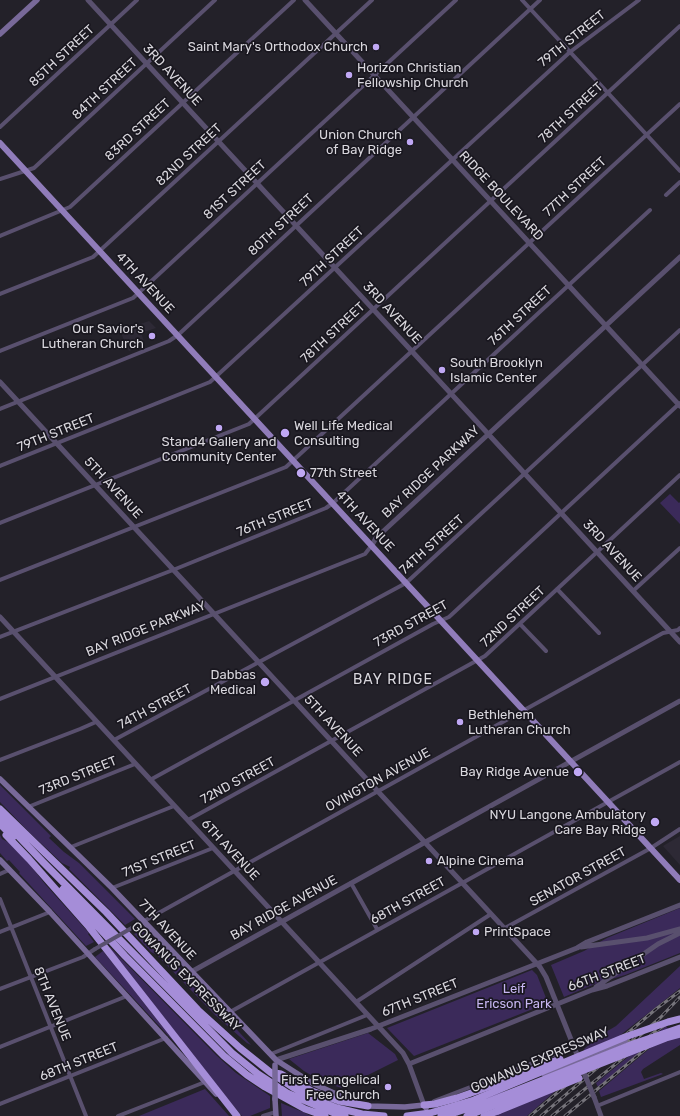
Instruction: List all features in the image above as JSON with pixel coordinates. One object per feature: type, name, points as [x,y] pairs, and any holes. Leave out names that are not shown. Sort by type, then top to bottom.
[{"type":"highway","name":"GOWANUS EXPRESSWAY","points":[[0,809],[106,912],[198,1010],[240,1048],[270,1072],[314,1099],[337,1108],[362,1114],[384,1116]]},
{"type":"highway","points":[[0,817],[232,1053],[258,1074],[287,1093],[334,1113],[346,1116]]},
{"type":"highway","points":[[0,824],[67,893],[125,956],[224,1056],[265,1087],[305,1109],[325,1116]]},
{"type":"highway","points":[[0,829],[29,859],[88,927],[237,1116]]},
{"type":"highway","points":[[67,893],[81,904],[109,934],[139,959]]},
{"type":"highway","name":"GOWANUS EXPRESSWAY","points":[[407,1116],[430,1113],[474,1100],[625,1037],[680,1019]]},
{"type":"highway","points":[[441,1116],[485,1103],[633,1044],[680,1028]]},
{"type":"highway","name":"GOWANUS EXPRESSWAY","points":[[467,1116],[676,1034]]},
{"type":"highway","points":[[425,1106],[457,1098],[625,1037]]},
{"type":"highway","points":[[484,1116],[580,1077],[600,1068],[611,1060]]},
{"type":"highway","points":[[270,1072],[281,1074],[312,1091],[339,1101],[368,1106]]},
{"type":"main road","points":[[0,34],[37,0]]},
{"type":"main road","name":"4TH AVENUE","points":[[0,143],[680,880]]},
{"type":"main road","name":"7TH AVENUE","points":[[0,779],[112,888],[271,1054],[276,1062],[312,1083],[368,1106],[425,1106]]},
{"type":"main road","points":[[0,860],[50,912],[237,1116]]},
{"type":"main road","points":[[531,1080],[578,1059],[668,1024]]},
{"type":"main road","points":[[535,1088],[634,1047],[676,1034]]},
{"type":"main road","points":[[276,1062],[276,1114]]},
{"type":"street","name":"3RD AVENUE","points":[[88,0],[680,642]]},
{"type":"street","name":"85TH STREET","points":[[0,128],[137,0]]},
{"type":"street","name":"84TH STREET","points":[[0,179],[34,168],[215,0]]},
{"type":"street","name":"83RD STREET","points":[[0,236],[70,207],[294,0]]},
{"type":"street","name":"RIDGE BOULEVARD","points":[[305,0],[680,405]]},
{"type":"street","name":"82ND STREET","points":[[0,294],[93,258],[372,0]]},
{"type":"street","name":"81ST STREET","points":[[0,351],[133,298],[456,0]]},
{"type":"street","points":[[522,0],[680,171]]},
{"type":"street","name":"80TH STREET","points":[[0,409],[169,342],[540,0]]},
{"type":"street","name":"79TH STREET","points":[[0,466],[210,382],[570,52],[639,0]]},
{"type":"street","name":"78TH STREET","points":[[0,523],[249,424],[680,26]]},
{"type":"street","name":"77TH STREET","points":[[0,580],[286,467],[680,104]]},
{"type":"street","points":[[666,194],[680,182]]},
{"type":"street","name":"76TH STREET","points":[[0,637],[173,570],[326,508],[650,210]]},
{"type":"street","name":"BAY RIDGE PARKWAY","points":[[0,699],[365,554],[376,538],[680,257]]},
{"type":"street","name":"74TH STREET","points":[[114,740],[406,583],[680,330]]},
{"type":"street","name":"5TH AVENUE","points":[[0,382],[537,963],[545,974],[601,1116]]},
{"type":"street","name":"73RD STREET","points":[[150,780],[294,700],[449,617],[680,405]]},
{"type":"street","name":"72ND STREET","points":[[188,820],[485,656],[680,475]]},
{"type":"street","points":[[633,591],[680,548]]},
{"type":"street","points":[[557,589],[599,633]]},
{"type":"street","name":"6TH AVENUE","points":[[0,617],[403,1053],[409,1064],[425,1106]]},
{"type":"street","points":[[520,624],[546,651]]},
{"type":"street","name":"OVINGTON AVENUE","points":[[0,989],[87,954],[136,925],[663,633],[678,630],[680,628]]},
{"type":"street","name":"BAY RIDGE AVENUE","points":[[192,972],[680,701]]},
{"type":"street","name":"74TH STREET","points":[[0,760],[96,722]]},
{"type":"street","name":"68TH STREET","points":[[230,1012],[680,762]]},
{"type":"street","name":"73RD STREET","points":[[28,807],[135,764]]},
{"type":"street","points":[[71,847],[174,806]]},
{"type":"street","name":"SENATOR STREET","points":[[505,928],[651,848],[680,829]]},
{"type":"street","name":"71ST STREET","points":[[112,888],[213,848]]},
{"type":"street","points":[[0,874],[9,870]]},
{"type":"street","points":[[351,883],[377,929]]},
{"type":"street","name":"8TH AVENUE","points":[[0,900],[86,1116]]},
{"type":"street","name":"67TH STREET","points":[[276,1062],[378,1026],[576,948],[587,942],[680,905]]},
{"type":"street","points":[[0,932],[50,912]]},
{"type":"street","points":[[356,1002],[491,914]]},
{"type":"street","points":[[576,948],[647,938],[680,929]]},
{"type":"street","points":[[592,990],[658,944],[680,933]]},
{"type":"street","name":"66TH STREET","points":[[409,1064],[592,990],[607,986],[680,957]]},
{"type":"street","points":[[0,1047],[127,996]]},
{"type":"street","name":"67TH STREET","points":[[271,1054],[367,1015]]},
{"type":"street","name":"68TH STREET","points":[[0,1104],[166,1038]]},
{"type":"street","points":[[425,1106],[574,1047]]},
{"type":"street","points":[[597,1106],[680,1072]]},
{"type":"street","points":[[118,1116],[205,1082]]},
{"type":"street","points":[[264,1116],[276,1114]]},
{"type":"shaded area","points":[[149,321],[156,328],[141,333],[145,344],[129,351],[120,331]]},
{"type":"shaded area","points":[[680,836],[680,865],[663,846]]},
{"type":"green space","points":[[670,494],[679,503],[680,502],[680,524],[660,503]]},
{"type":"green space","points":[[0,785],[51,836],[49,838],[79,863],[135,919],[125,925],[69,869],[70,867],[62,863],[29,832],[0,802]]},
{"type":"green space","points":[[0,835],[2,839],[10,843],[20,852],[45,884],[89,933],[88,934],[94,942],[86,946],[19,873],[20,872],[9,860],[7,861],[0,853]]},
{"type":"green space","name":"Leif Ericson Park","points":[[680,908],[680,953],[564,997],[551,965],[584,951],[607,938]]},
{"type":"green space","points":[[144,929],[251,1045],[215,1015],[157,955],[151,952],[134,934]]},
{"type":"green space","points":[[110,947],[216,1055],[236,1073],[270,1096],[270,1108],[250,1116],[242,1116],[109,948]]},
{"type":"green space","points":[[103,951],[120,972],[176,1044],[95,957]]},
{"type":"green space","points":[[680,966],[680,988],[623,1033],[589,1064],[584,1049],[599,1036],[616,1026]]},
{"type":"green space","name":"Leif Ericson Park","points":[[532,970],[537,975],[548,1003],[414,1056],[387,1028]]},
{"type":"green space","points":[[666,1026],[668,1029],[598,1087],[596,1083]]},
{"type":"green space","points":[[680,1031],[680,1045],[643,1069],[641,1072],[644,1079],[661,1073],[663,1074],[601,1097],[599,1091],[668,1033]]},
{"type":"green space","points":[[368,1033],[395,1054],[398,1060],[342,1088],[325,1083],[304,1071],[289,1059]]},
{"type":"green space","points":[[568,1080],[527,1116],[487,1116],[482,1096]]},
{"type":"green space","points":[[205,1089],[229,1116],[139,1116]]},
{"type":"green space","points":[[281,1103],[303,1112],[311,1116],[282,1116]]},
{"type":"railway","points":[[530,1116],[656,1009],[680,991]]},
{"type":"railway","points":[[629,1045],[661,1017],[680,997]]},
{"type":"railway","points":[[552,1116],[656,1031],[668,1023]]},
{"type":"railway","points":[[565,1116],[660,1037],[671,1031]]},
{"type":"railway","points":[[541,1116],[632,1038]]},
{"type":"place","name":"Saint Mary's Orthodox Church","points":[[376,47]]},
{"type":"place","name":"Horizon Christian Fellowship Church","points":[[349,75]]},
{"type":"place","name":"Union Church of Bay Ridge","points":[[410,142]]},
{"type":"place","name":"Our Savior's Lutheran Church","points":[[152,336]]},
{"type":"place","name":"South Brooklyn Islamic Center","points":[[442,370]]},
{"type":"place","name":"Stand4 Gallery and Community Center","points":[[219,428]]},
{"type":"place","name":"Well Life Medical Consulting","points":[[285,433]]},
{"type":"place","name":"77th Street","points":[[301,473]]},
{"type":"place","name":"Dabbas Medical","points":[[265,682]]},
{"type":"place","name":"Bethlehem Lutheran Church","points":[[460,722]]},
{"type":"place","name":"Bay Ridge Avenue","points":[[578,772]]},
{"type":"place","name":"NYU Langone Ambulatory Care Bay Ridge","points":[[655,822]]},
{"type":"place","name":"Alpine Cinema","points":[[429,861]]},
{"type":"place","name":"PrintSpace","points":[[476,932]]},
{"type":"place","name":"First Evangelical Free Church","points":[[388,1087]]},
{"type":"district","name":"BAY RIDGE","points":[[393,680]]}]
